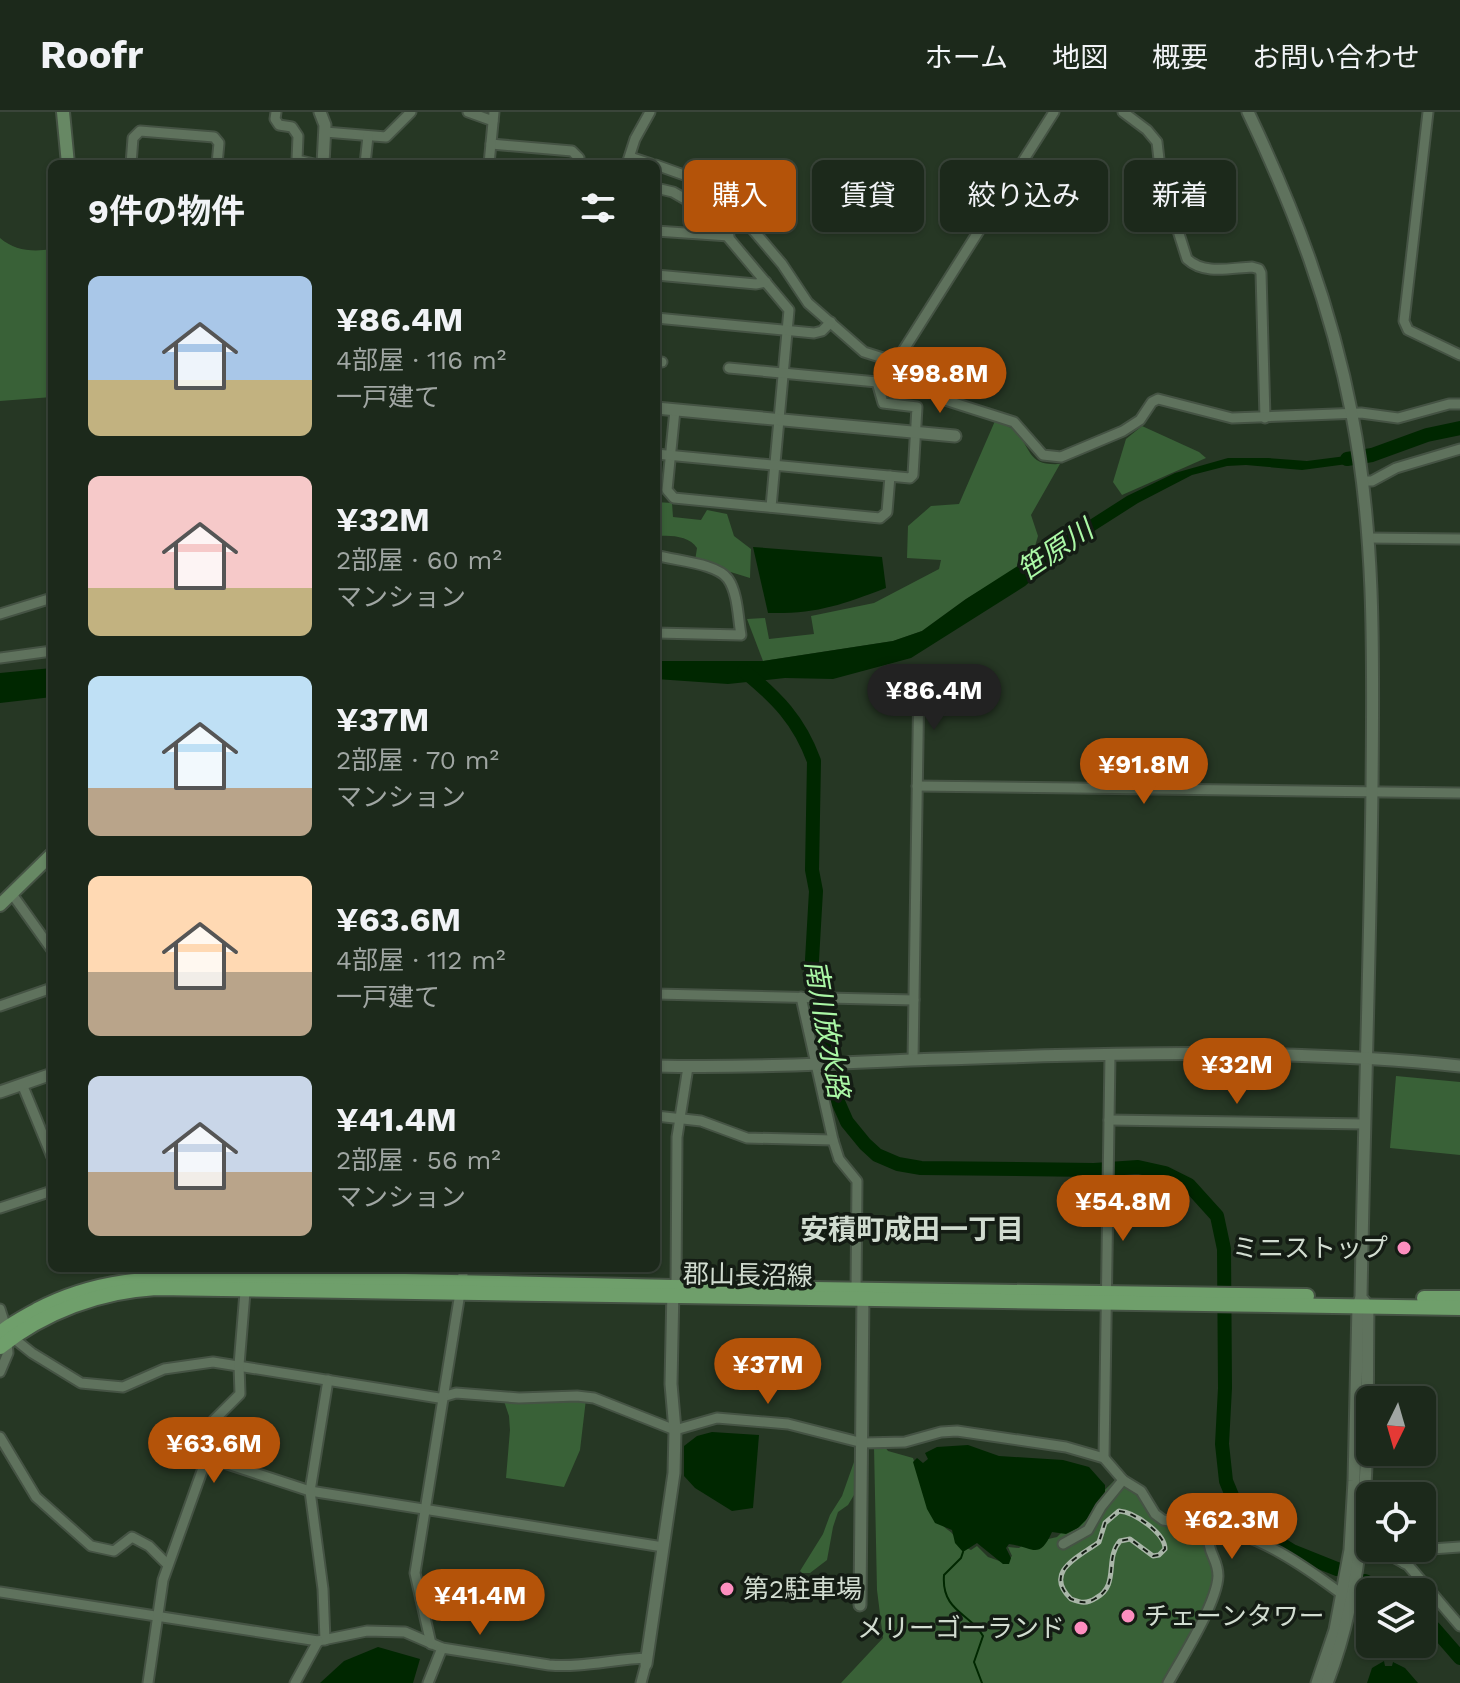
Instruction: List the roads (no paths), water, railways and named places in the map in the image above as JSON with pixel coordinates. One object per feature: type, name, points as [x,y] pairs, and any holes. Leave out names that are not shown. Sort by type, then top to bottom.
[{"type":"main road","points":[[63,112],[68,160]]},
{"type":"main road","points":[[0,905],[48,858]]},
{"type":"main road","name":"郡山長沼線","points":[[5,1337],[57,1313],[114,1293],[247,1278],[462,1281],[674,1290],[1362,1303],[1460,1308]]},
{"type":"main road","name":"郡山長沼線","points":[[1362,1303],[1460,1298]]},
{"type":"street","points":[[276,112],[275,119],[279,125],[292,127],[298,134],[297,160]]},
{"type":"street","points":[[320,112],[325,122],[323,160]]},
{"type":"street","points":[[325,132],[388,137],[411,112]]},
{"type":"street","points":[[468,112],[493,117],[489,160]]},
{"type":"street","points":[[629,160],[635,139],[650,112]]},
{"type":"street","points":[[896,362],[1054,112]]},
{"type":"street","points":[[1123,112],[1157,142],[1163,184],[1187,259],[1204,269],[1252,267],[1261,273],[1265,418]]},
{"type":"street","points":[[1248,112],[1303,234],[1322,295],[1352,413],[1368,538],[1372,612],[1372,792],[1362,1303],[1365,1482]]},
{"type":"street","points":[[1428,112],[1404,321],[1408,330],[1460,355]]},
{"type":"street","points":[[131,160],[133,138],[140,131],[214,137],[219,143],[217,160]]},
{"type":"street","points":[[365,160],[368,136]]},
{"type":"street","points":[[491,144],[572,151],[578,160]]},
{"type":"street","points":[[660,167],[698,180],[731,204],[782,264],[808,303],[864,352],[919,370],[932,391],[945,400],[1014,422],[1037,450],[1053,458],[1123,431],[1140,420],[1156,399],[1165,399],[1220,417],[1265,418],[1352,413],[1398,418],[1449,404],[1460,404]]},
{"type":"street","points":[[660,189],[673,192],[703,209],[789,310],[771,507]]},
{"type":"street","points":[[660,231],[729,236]]},
{"type":"street","points":[[660,275],[756,284],[766,282]]},
{"type":"street","points":[[660,318],[817,333],[831,322]]},
{"type":"street","points":[[660,454],[910,478],[913,475],[917,407],[883,403],[880,386],[874,381],[729,368]]},
{"type":"street","points":[[660,408],[955,436]]},
{"type":"street","points":[[675,410],[667,490],[674,498],[880,518],[887,512],[890,476]]},
{"type":"street","points":[[1363,481],[1372,481],[1396,468],[1460,449]]},
{"type":"street","points":[[1368,538],[1460,539]]},
{"type":"street","points":[[660,556],[716,569],[726,576],[734,594],[741,635],[660,633]]},
{"type":"street","points":[[0,614],[48,599]]},
{"type":"street","points":[[0,658],[48,652]]},
{"type":"street","points":[[913,1060],[919,677]]},
{"type":"street","points":[[917,786],[1460,793]]},
{"type":"street","points":[[12,894],[48,944]]},
{"type":"street","points":[[0,1006],[48,989]]},
{"type":"street","points":[[660,994],[914,1000]]},
{"type":"street","points":[[801,997],[833,1140],[839,1159],[857,1181],[863,1443],[860,1605]]},
{"type":"street","points":[[660,1066],[1261,1053],[1366,1056],[1460,1066]]},
{"type":"street","points":[[1104,1458],[1110,1054]]},
{"type":"street","points":[[641,1683],[647,1661],[674,1473],[675,1430],[671,1384],[676,1161],[688,1067]]},
{"type":"street","points":[[0,1092],[48,1075]]},
{"type":"street","points":[[22,1084],[48,1147]]},
{"type":"street","points":[[660,1116],[701,1121],[747,1138],[833,1140]]},
{"type":"street","points":[[1109,1120],[1364,1124]]},
{"type":"street","points":[[0,1208],[48,1192]]},
{"type":"street","points":[[148,1683],[167,1564],[176,1547],[206,1457],[209,1428],[240,1394],[239,1365],[247,1278]]},
{"type":"street","points":[[431,1644],[415,1580],[462,1281]]},
{"type":"street","points":[[1353,1566],[1362,1303]]},
{"type":"street","points":[[0,1309],[8,1353],[0,1372]]},
{"type":"street","points":[[5,1337],[81,1383],[105,1387],[123,1387],[164,1369],[213,1362],[439,1398],[450,1393],[519,1398],[594,1398],[675,1430],[717,1418],[788,1424],[863,1443],[892,1444],[957,1431],[1066,1447],[1104,1458],[1123,1480],[1141,1491],[1155,1514],[1163,1520],[1232,1529],[1347,1590]]},
{"type":"street","points":[[295,1683],[322,1641],[323,1589],[310,1491],[328,1380]]},
{"type":"street","points":[[0,1437],[36,1497],[91,1546],[114,1551],[132,1537],[149,1546],[167,1564]]},
{"type":"street","points":[[206,1457],[310,1491],[663,1547]]},
{"type":"street","points":[[1063,1544],[1088,1530],[1101,1507],[1123,1480]]},
{"type":"street","points":[[1168,1683],[1217,1584],[1217,1569],[1209,1548],[1210,1528]]},
{"type":"street","points":[[1460,1547],[1417,1550],[1404,1563],[1460,1626]]},
{"type":"street","points":[[1317,1683],[1356,1559]]},
{"type":"street","points":[[1327,1683],[1344,1634],[1347,1590]]},
{"type":"street","points":[[0,1592],[322,1641],[377,1630],[405,1632],[442,1648],[566,1667],[616,1659],[647,1661]]},
{"type":"street","points":[[428,1683],[442,1648]]},
{"type":"water","points":[[1354,455],[1355,463],[1302,470],[1227,466],[1192,475],[1138,503],[1069,547],[1025,586],[911,658],[833,679],[785,678],[728,684],[660,679],[660,661],[763,661],[893,641],[922,631],[966,599],[1127,496],[1175,473],[1228,458],[1307,461]]},
{"type":"water","points":[[753,547],[882,557],[886,588],[828,607],[768,613]]},
{"type":"water","points":[[48,668],[48,697],[0,703],[0,673]]},
{"type":"water","points":[[712,1432],[759,1435],[753,1508],[732,1511],[695,1488],[684,1476],[684,1446],[697,1436]]},
{"type":"water","points":[[968,1445],[999,1456],[1063,1460],[1089,1467],[1105,1485],[1105,1494],[1078,1528],[1066,1534],[1052,1532],[1043,1547],[1035,1550],[1009,1544],[1006,1548],[1011,1558],[1009,1564],[1003,1564],[977,1543],[963,1552],[955,1543],[952,1530],[935,1523],[927,1509],[913,1462],[917,1458],[923,1463],[928,1459],[925,1453],[937,1447]]},
{"type":"water","points":[[378,1647],[420,1659],[413,1683],[320,1683],[344,1661]]},
{"type":"water","points":[[1384,1661],[1385,1666],[1392,1666],[1393,1662],[1405,1668],[1418,1683],[1367,1683],[1372,1668]]},
{"type":"waterway","name":"笹原川","points":[[1347,459],[1372,455],[1427,435],[1460,428]]},
{"type":"waterway","name":"南川放水路","points":[[744,671],[786,711],[814,761],[812,870],[816,891],[811,977],[832,1088],[847,1122],[877,1155],[898,1164],[921,1168],[1094,1170],[1138,1167],[1165,1173],[1189,1185],[1217,1216],[1224,1249],[1225,1388],[1222,1444],[1226,1481],[1240,1515],[1255,1528],[1292,1551],[1337,1569]]},
{"type":"waterway","points":[[963,1552],[944,1575],[944,1587],[952,1605],[983,1636],[974,1662],[982,1683]]},
{"type":"waterway","name":"南川放水路","points":[[1436,1630],[1460,1658]]},
{"type":"railway","points":[[1119,1511],[1148,1524],[1160,1536],[1165,1549],[1153,1556],[1130,1539],[1120,1541],[1115,1548],[1110,1579],[1103,1593],[1087,1602],[1071,1599],[1063,1589],[1062,1572],[1099,1542],[1105,1523],[1119,1511]]},
{"type":"place","name":"ミニストップ","points":[[1404,1248]]},
{"type":"place","name":"第2駐車場","points":[[727,1589]]},
{"type":"place","name":"チェーンタワー","points":[[1128,1616]]},
{"type":"place","name":"メリーゴーランド","points":[[1081,1628]]},
{"type":"district","name":"安積町成田一丁目","points":[[912,1229]]}]
